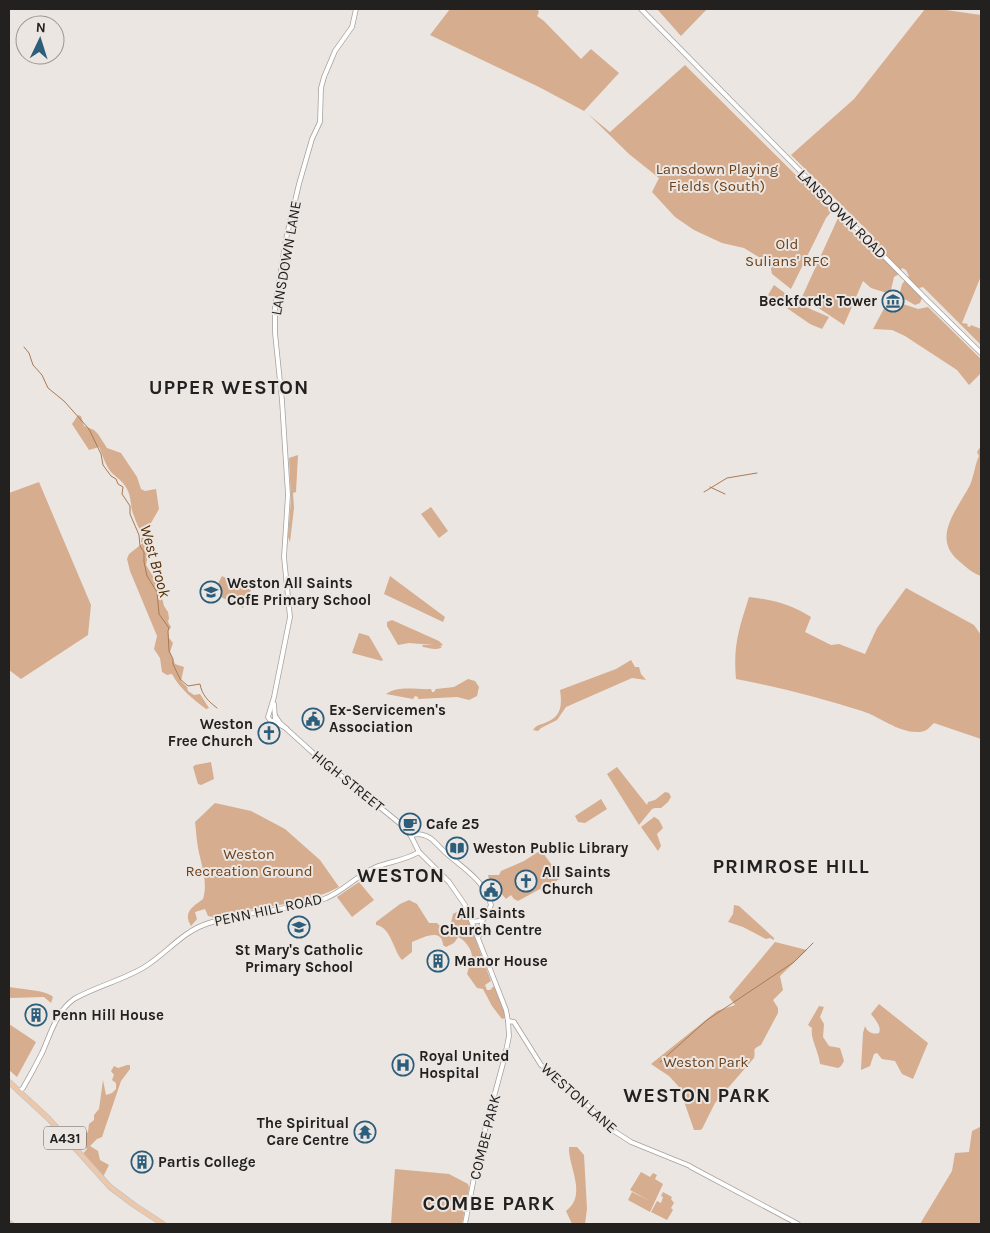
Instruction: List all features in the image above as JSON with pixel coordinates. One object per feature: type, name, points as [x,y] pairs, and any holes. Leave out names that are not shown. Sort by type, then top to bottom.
[{"type":"main road","name":"A431","points":[[9,1082],[53,1124],[103,1181],[120,1196],[163,1224]]},
{"type":"street","name":"LANSDOWN LANE","points":[[269,714],[290,617],[284,555],[288,495],[282,401],[275,334],[275,307],[287,234],[299,184],[312,139],[320,122],[321,88],[335,51],[352,27],[356,9]]},
{"type":"street","name":"LANSDOWN ROAD","points":[[641,9],[981,354]]},
{"type":"street","name":"LANSDOWN LANE","points":[[274,697],[276,716]]},
{"type":"street","points":[[273,713],[276,716],[274,720],[272,721],[268,718],[269,714],[273,713]]},
{"type":"street","name":"HIGH STREET","points":[[276,716],[312,752],[401,823],[410,835]]},
{"type":"street","name":"HIGH STREET","points":[[272,721],[286,728]]},
{"type":"street","points":[[410,835],[418,834],[430,838],[468,870],[489,898],[490,906],[483,919],[479,941]]},
{"type":"street","name":"WESTON LANE","points":[[410,835],[419,852],[458,893],[472,920],[506,1010],[508,1021],[514,1022],[540,1065],[564,1082],[614,1131],[631,1142],[690,1166],[798,1224]]},
{"type":"street","name":"PENN HILL ROAD","points":[[20,1092],[24,1088],[38,1060],[56,1018],[66,1005],[74,999],[136,972],[154,961],[184,935],[202,925],[231,917],[299,905],[326,898],[375,868],[419,852]]},
{"type":"street","points":[[472,920],[477,922],[483,919]]},
{"type":"street","name":"COMBE PARK","points":[[465,1224],[479,1152],[505,1056],[509,1036],[508,1021]]},
{"type":"green space","points":[[450,9],[537,9],[539,12],[537,16],[581,59],[591,49],[619,73],[584,111],[539,87],[430,35]]},
{"type":"green space","points":[[657,9],[707,9],[681,36]]},
{"type":"green space","points":[[925,9],[981,15],[981,276],[962,323],[981,329],[981,345],[923,287],[919,288],[917,292],[922,298],[920,303],[915,305],[899,296],[902,284],[909,276],[906,270],[902,268],[899,274],[894,277],[890,294],[871,288],[863,281],[844,325],[802,297],[838,218],[872,252],[877,245],[873,240],[875,238],[791,155],[854,99]]},
{"type":"green space","name":"Lansdown Playing Fields (South)","points":[[685,65],[832,211],[826,218],[791,289],[772,274],[770,264],[744,248],[722,243],[694,230],[675,217],[652,192],[659,178],[629,154],[588,114],[610,132]]},
{"type":"green space","points":[[774,285],[801,305],[829,317],[822,329],[810,324],[768,295]]},
{"type":"green space","points":[[887,303],[900,309],[903,304],[918,309],[928,307],[981,359],[981,373],[969,385],[957,370],[905,336],[892,330],[873,329]]},
{"type":"green space","points":[[78,415],[81,416],[84,426],[94,430],[107,448],[121,453],[137,477],[141,489],[145,491],[156,489],[159,509],[147,530],[153,537],[146,544],[148,556],[146,565],[159,586],[164,606],[168,612],[168,622],[171,627],[168,631],[169,638],[173,643],[170,652],[175,664],[184,667],[181,681],[188,691],[194,695],[200,694],[209,708],[206,709],[187,693],[172,674],[167,675],[162,672],[160,658],[154,649],[157,636],[130,571],[127,559],[129,554],[143,543],[141,542],[140,532],[133,513],[129,492],[109,469],[99,447],[89,450],[72,424]]},
{"type":"green space","points":[[981,446],[981,576],[967,568],[951,552],[947,543],[947,533],[953,514],[973,478],[979,456],[977,452]]},
{"type":"green space","points":[[298,455],[290,542],[288,537],[291,499],[289,458]]},
{"type":"green space","points":[[39,482],[91,605],[88,635],[21,679],[9,670],[9,493]]},
{"type":"green space","points":[[431,507],[448,531],[439,538],[421,514]]},
{"type":"green space","points":[[222,576],[251,590],[243,608],[213,593]]},
{"type":"green space","points":[[390,576],[445,617],[443,622],[384,594]]},
{"type":"green space","points":[[906,588],[974,625],[981,635],[981,739],[934,723],[921,732],[911,732],[847,706],[784,689],[736,679],[735,656],[738,637],[749,597],[774,601],[796,609],[811,617],[805,632],[831,645],[839,644],[865,654],[877,628]]},
{"type":"green space","points":[[392,620],[439,641],[443,645],[440,646],[442,647],[433,649],[423,647],[422,645],[434,645],[409,643],[398,645],[387,626],[387,622]]},
{"type":"green space","points":[[359,633],[369,636],[382,661],[352,653]]},
{"type":"green space","points":[[631,660],[635,667],[639,667],[641,674],[646,680],[632,678],[566,707],[557,720],[538,731],[533,730],[556,716],[561,705],[560,690],[616,669]]},
{"type":"green space","points":[[468,679],[475,681],[479,687],[477,696],[469,700],[457,697],[418,699],[415,696],[413,699],[386,694],[402,689],[431,689],[434,692],[436,689],[454,687]]},
{"type":"green space","points":[[211,762],[214,779],[201,785],[198,784],[193,767]]},
{"type":"green space","points":[[617,767],[647,805],[648,802],[655,800],[665,792],[669,793],[671,797],[661,808],[652,809],[639,825],[607,774]]},
{"type":"green space","points":[[601,799],[607,809],[585,823],[578,822],[575,816]]},
{"type":"green space","name":"Weston Recreation Ground","points":[[215,803],[251,811],[285,829],[320,860],[339,887],[324,894],[293,903],[213,917],[208,916],[205,909],[195,912],[197,919],[191,926],[188,913],[203,899],[205,892],[195,822]]},
{"type":"green space","points":[[653,816],[659,820],[663,828],[657,834],[661,846],[658,851],[641,827]]},
{"type":"green space","points":[[541,850],[561,878],[542,890],[540,889],[518,901],[511,895],[506,899],[489,879],[488,875],[499,875],[501,871],[524,861]]},
{"type":"green space","points":[[359,882],[374,900],[352,917],[337,897]]},
{"type":"green space","points":[[409,900],[417,904],[429,923],[437,923],[441,931],[450,927],[453,914],[464,908],[491,981],[485,985],[487,990],[494,986],[505,1018],[502,1019],[483,989],[477,988],[467,974],[472,955],[468,945],[460,938],[458,937],[454,943],[446,947],[439,936],[431,935],[421,938],[412,942],[412,952],[402,960],[388,934],[376,925],[376,922],[400,904]]},
{"type":"green space","points":[[734,905],[739,906],[774,940],[766,939],[743,927],[728,922],[733,914]]},
{"type":"green space","name":"Weston Park","points":[[775,942],[807,950],[780,976],[783,990],[773,1000],[778,1008],[778,1013],[761,1045],[755,1049],[754,1058],[715,1103],[702,1129],[694,1130],[679,1087],[669,1076],[651,1064],[717,1011],[735,1005],[729,997]]},
{"type":"green space","points":[[9,987],[39,991],[53,997],[51,1003],[44,997],[10,998]]},
{"type":"green space","points":[[879,1004],[928,1043],[913,1079],[902,1074],[895,1061],[882,1059],[877,1053],[874,1054],[870,1066],[861,1070],[865,1026],[867,1030],[875,1034],[880,1031],[871,1014]]},
{"type":"green space","points":[[819,1006],[824,1007],[820,1017],[824,1024],[823,1037],[829,1046],[840,1048],[844,1061],[838,1068],[820,1064],[812,1037],[812,1028],[808,1025]]},
{"type":"green space","points":[[9,1024],[36,1042],[17,1077],[9,1070]]},
{"type":"green space","points":[[130,1065],[130,1069],[121,1081],[102,1137],[90,1146],[98,1151],[100,1160],[109,1165],[103,1177],[82,1155],[87,1149],[75,1139],[88,1132],[89,1124],[94,1120],[94,1115],[99,1109],[103,1080],[106,1095],[112,1093],[116,1089],[116,1083],[112,1080],[114,1075],[111,1071],[114,1066],[118,1068]]},
{"type":"green space","points":[[981,1124],[981,1224],[920,1224],[952,1171],[955,1153],[969,1152],[972,1131],[980,1127]]},
{"type":"green space","points":[[569,1147],[577,1147],[584,1155],[587,1209],[585,1224],[572,1224],[566,1211],[576,1197]]},
{"type":"green space","points":[[395,1169],[449,1174],[468,1184],[469,1188],[462,1224],[391,1224]]},
{"type":"green space","points":[[641,1172],[650,1177],[653,1173],[657,1175],[655,1179],[663,1184],[650,1212],[628,1200],[632,1192],[650,1201],[630,1190]]},
{"type":"green space","points":[[663,1192],[672,1197],[671,1199],[674,1203],[671,1208],[673,1210],[667,1220],[651,1212],[657,1201],[661,1203]]},
{"type":"waterway","name":"West Brook","points":[[24,347],[48,388],[64,401],[89,429],[101,454],[103,465],[111,476],[116,479],[118,484],[123,487],[122,494],[130,506],[130,514],[139,535],[140,546],[144,552],[147,576],[157,592],[159,614],[169,628],[169,651],[173,664],[180,679],[188,686],[200,684],[206,697],[217,708]]},
{"type":"waterway","points":[[704,492],[727,478],[757,473]]},
{"type":"waterway","points":[[710,487],[725,494]]},
{"type":"waterway","points":[[660,1062],[707,1020],[794,962],[813,943]]},
{"type":"place","name":"Beckford's Tower","points":[[893,301]]},
{"type":"place","name":"Weston All Saints CofE Primary School","points":[[211,592]]},
{"type":"place","name":"Ex-Servicemen's Association","points":[[313,719]]},
{"type":"place","name":"Weston Free Church","points":[[269,733]]},
{"type":"place","name":"Cafe 25","points":[[410,824]]},
{"type":"place","name":"Weston Public Library","points":[[457,848]]},
{"type":"place","name":"All Saints Church","points":[[526,881]]},
{"type":"place","name":"All Saints Church Centre","points":[[491,890]]},
{"type":"place","name":"St Mary's Catholic Primary School","points":[[299,927]]},
{"type":"place","name":"Manor House","points":[[438,961]]},
{"type":"place","name":"Penn Hill House","points":[[36,1015]]},
{"type":"place","name":"Royal United Hospital","points":[[403,1065]]},
{"type":"place","name":"The Spiritual Care Centre","points":[[365,1132]]},
{"type":"place","name":"Partis College","points":[[142,1162]]},
{"type":"district","name":"UPPER WESTON","points":[[229,387]]},
{"type":"district","name":"PRIMROSE HILL","points":[[791,866]]},
{"type":"district","name":"WESTON","points":[[401,875]]},
{"type":"district","name":"WESTON PARK","points":[[697,1095]]},
{"type":"district","name":"COMBE PARK","points":[[489,1203]]},
{"type":"park label","name":"Old Sulians' RFC","points":[[787,252]]}]
